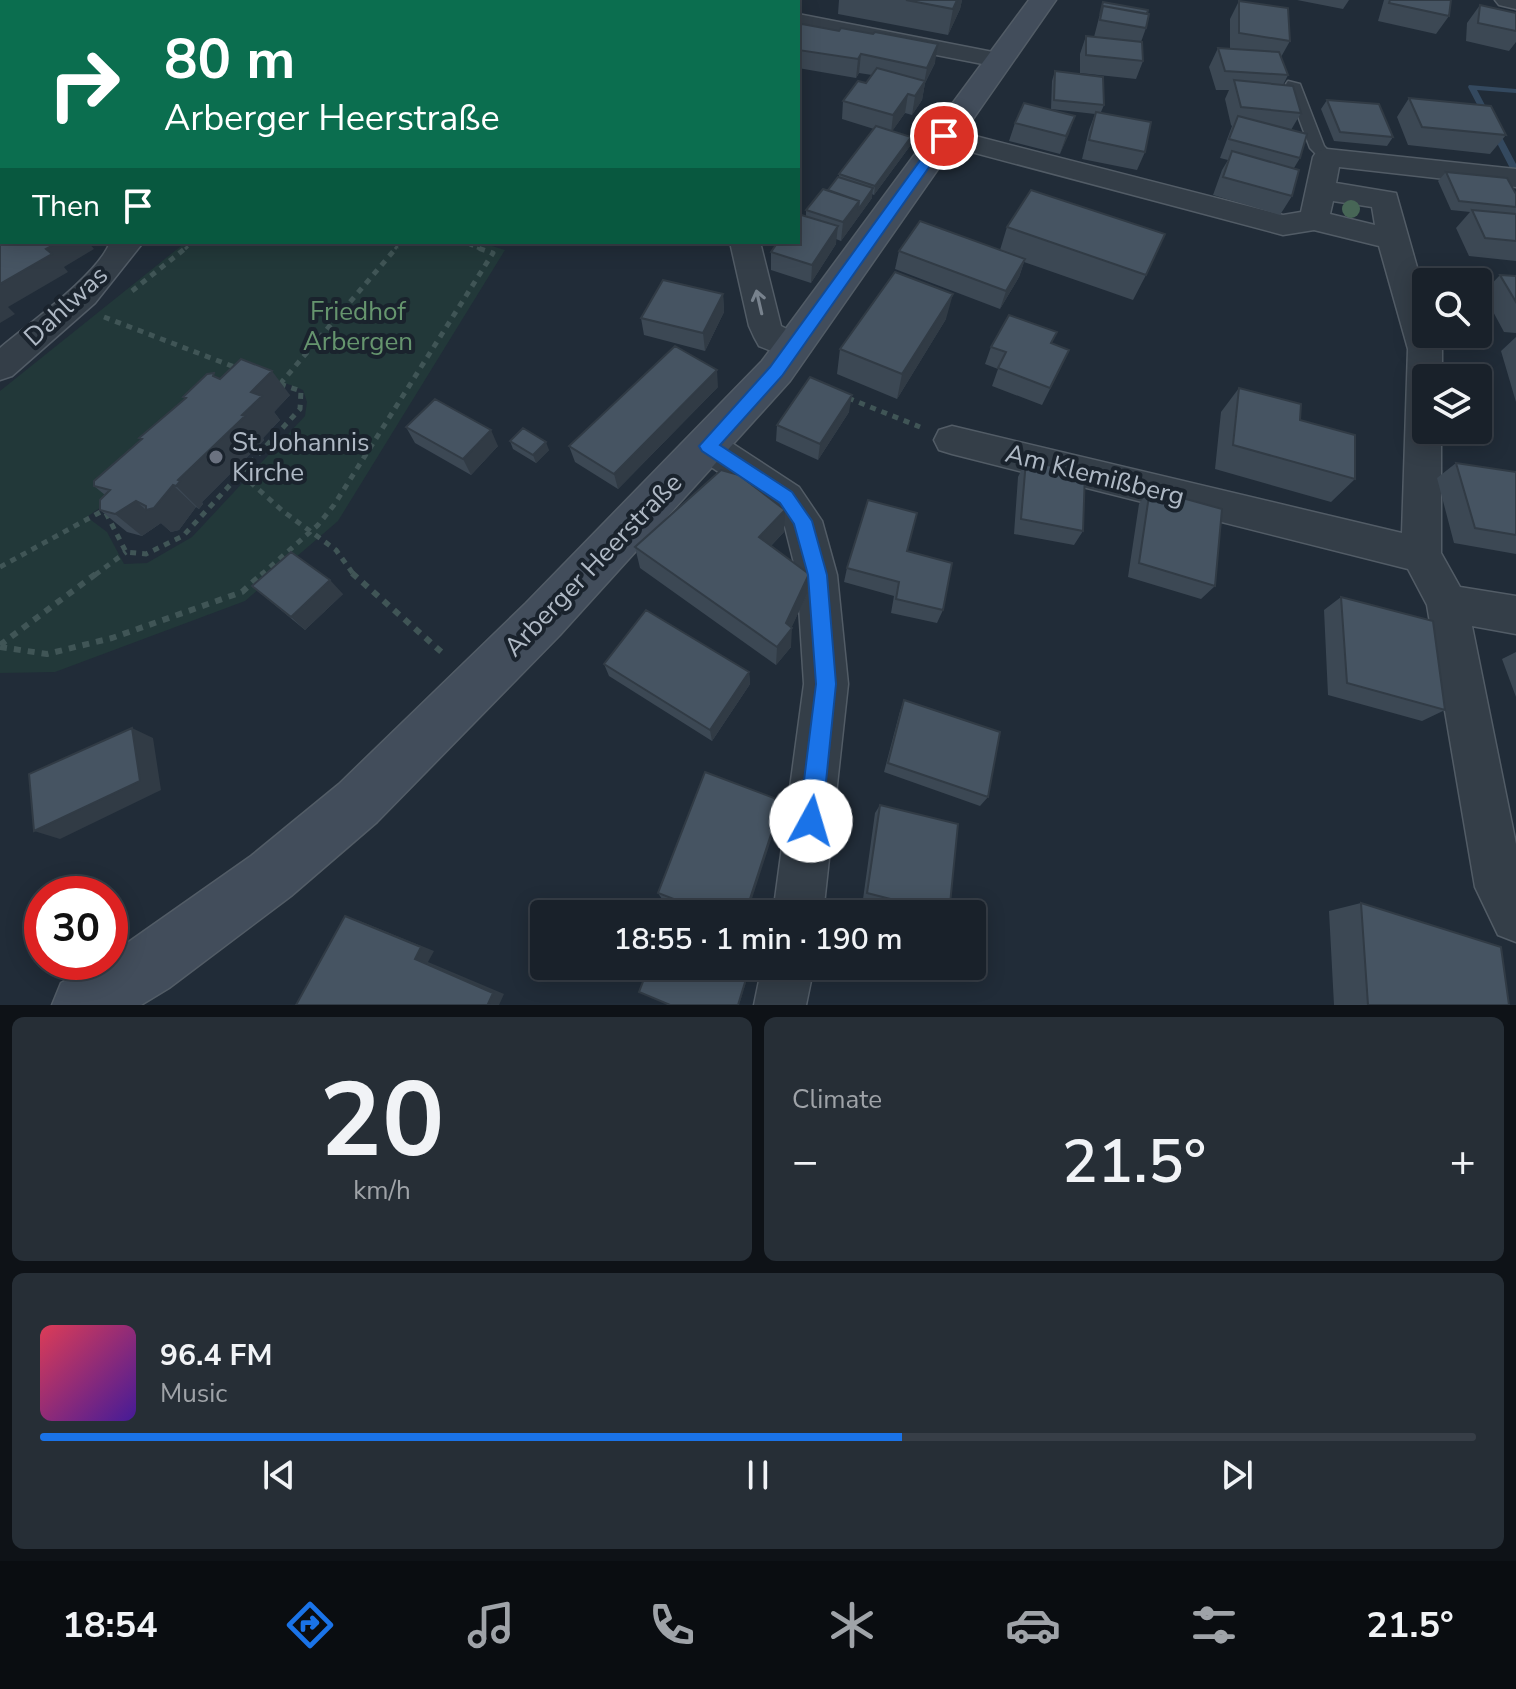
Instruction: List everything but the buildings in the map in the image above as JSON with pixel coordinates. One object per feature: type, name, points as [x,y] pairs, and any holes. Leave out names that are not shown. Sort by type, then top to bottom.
[{"type":"main road","name":"Arberger Heerstraße","points":[[83,1005],[152,986],[271,876],[358,803],[480,683],[708,446],[785,360],[1043,0]]},
{"type":"street","points":[[1507,0],[1516,2]]},
{"type":"street","points":[[800,21],[998,60]]},
{"type":"street","points":[[944,136],[1283,225],[1314,220],[1392,239]]},
{"type":"street","points":[[1314,220],[1327,157],[1516,178]]},
{"type":"street","points":[[1321,190],[1386,200],[1392,239],[1425,349],[1421,555],[1447,603],[1500,887],[1516,917]]},
{"type":"street","name":"Dahlwas","points":[[0,367],[91,287],[126,244]]},
{"type":"street","points":[[745,244],[765,326],[785,360]]},
{"type":"street","name":"Am Klemißberg","points":[[952,440],[1421,555]]},
{"type":"street","points":[[708,446],[786,498],[803,521],[817,575],[826,684],[800,900]]},
{"type":"street","points":[[1447,603],[1516,615]]},
{"type":"street","points":[[780,1005],[785,980]]},
{"type":"lane","points":[[1293,84],[1317,148],[1327,157]]},
{"type":"path","points":[[280,384],[399,244]]},
{"type":"path","points":[[0,646],[47,654],[112,638],[242,592],[310,532],[334,505],[493,253],[468,244]]},
{"type":"path","points":[[101,316],[239,369]]},
{"type":"path","points":[[785,360],[952,440]]},
{"type":"path","points":[[0,646],[126,552],[146,554],[183,536],[300,409],[301,391],[266,379]]},
{"type":"path","points":[[241,474],[336,550],[358,581],[411,629],[480,683]]},
{"type":"path","points":[[0,567],[116,501]]},
{"type":"path","points":[[104,510],[126,552]]},
{"type":"green space","name":"Friedhof Arbergen","points":[[184,244],[486,244],[505,250],[338,521],[245,601],[55,672],[0,673],[0,391]],"holes":[[[252,370],[303,390],[307,402],[305,416],[192,537],[147,563],[124,564],[107,532],[87,517],[136,482]]]},
{"type":"waterway","points":[[1516,91],[1472,87],[1516,172]]},
{"type":"place","name":"St. Johannis Kirche","points":[[216,457]]},
{"type":"route","points":[[811,821],[826,684],[817,575],[803,521],[786,498],[708,446],[776,371],[944,136]]}]
